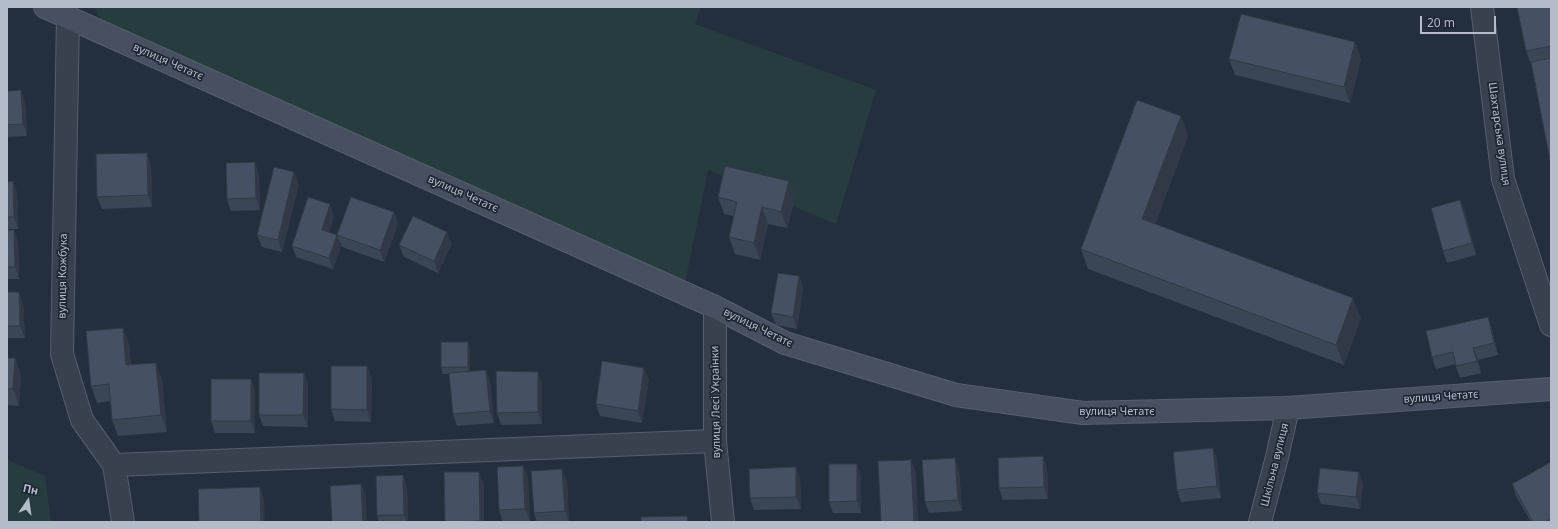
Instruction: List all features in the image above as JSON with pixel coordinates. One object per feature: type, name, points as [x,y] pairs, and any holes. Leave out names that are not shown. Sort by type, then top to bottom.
[{"type":"street","name":"вулиця Четатє","points":[[45,7],[715,306],[785,343],[956,396],[1083,413],[1288,408],[1551,389]]},
{"type":"street","name":"Шахтарська вулиця","points":[[1482,7],[1503,179],[1551,325]]},
{"type":"street","name":"вулиця Кожбука","points":[[68,17],[62,354],[82,420],[114,465],[123,522]]},
{"type":"street","name":"вулиця Лесі Українки","points":[[715,306],[715,441],[723,522]]},
{"type":"street","name":"Шкільна вулиця","points":[[1260,522],[1278,457],[1288,408]]},
{"type":"street","points":[[114,465],[715,441]]},
{"type":"green space","points":[[95,7],[701,7],[695,24],[876,90],[836,224],[708,170],[683,293],[105,29]]},
{"type":"green space","points":[[7,460],[45,476],[51,522],[7,522]]},
{"type":"building","points":[[1517,7],[1551,7],[1551,46],[1526,51]]},
{"type":"building","points":[[1241,14],[1355,42],[1344,87],[1229,59]]},
{"type":"building","points":[[1551,58],[1551,165],[1531,62]]},
{"type":"building","points":[[21,90],[23,124],[7,125],[7,91]]},
{"type":"building","points":[[1137,100],[1181,116],[1142,219],[1353,298],[1336,345],[1081,249]]},
{"type":"building","points":[[147,153],[148,195],[97,197],[96,154]]},
{"type":"building","points":[[255,162],[256,198],[227,199],[226,163]]},
{"type":"building","points":[[725,166],[789,181],[781,212],[762,207],[754,243],[729,237],[737,202],[718,197]]},
{"type":"building","points":[[274,167],[294,172],[278,240],[257,235]]},
{"type":"building","points":[[13,181],[14,217],[7,217],[7,182]]},
{"type":"building","points":[[308,197],[330,204],[322,230],[337,235],[329,258],[292,246]]},
{"type":"building","points":[[351,197],[394,212],[380,250],[337,235]]},
{"type":"building","points":[[1460,200],[1472,243],[1443,251],[1431,208]]},
{"type":"building","points":[[413,216],[447,232],[434,261],[399,245]]},
{"type":"building","points":[[7,230],[14,230],[15,267],[7,267]]},
{"type":"building","points":[[778,273],[799,276],[793,317],[771,313]]},
{"type":"building","points":[[7,292],[19,292],[20,326],[7,326]]},
{"type":"building","points":[[1488,317],[1494,343],[1473,348],[1477,361],[1456,366],[1453,352],[1432,357],[1426,331]]},
{"type":"building","points":[[123,328],[126,365],[156,363],[161,415],[112,420],[109,384],[91,386],[86,331]]},
{"type":"building","points":[[441,342],[468,342],[468,367],[441,367]]},
{"type":"building","points":[[7,358],[15,358],[13,389],[7,389]]},
{"type":"building","points":[[602,361],[644,368],[638,411],[596,404]]},
{"type":"building","points":[[331,366],[367,366],[367,410],[331,409]]},
{"type":"building","points":[[486,370],[490,411],[453,414],[449,373]]},
{"type":"building","points":[[496,371],[538,372],[538,412],[497,413]]},
{"type":"building","points":[[259,373],[304,373],[303,415],[259,415]]},
{"type":"building","points":[[211,379],[251,379],[251,421],[211,421]]},
{"type":"building","points":[[1213,448],[1217,486],[1177,490],[1173,452]]},
{"type":"building","points":[[1043,456],[1044,487],[999,488],[998,458]]},
{"type":"building","points":[[955,458],[958,500],[925,502],[922,460]]},
{"type":"building","points":[[911,460],[914,522],[881,522],[878,461]]},
{"type":"building","points":[[1551,462],[1551,519],[1545,522],[1533,522],[1512,484]]},
{"type":"building","points":[[829,464],[857,464],[857,501],[829,502]]},
{"type":"building","points":[[523,466],[525,509],[499,510],[497,467]]},
{"type":"building","points":[[796,467],[796,497],[750,498],[749,469]]},
{"type":"building","points":[[1320,468],[1359,472],[1356,497],[1317,493]]},
{"type":"building","points":[[562,469],[565,511],[534,513],[531,471]]},
{"type":"building","points":[[444,472],[479,472],[480,521],[445,522]]},
{"type":"building","points":[[403,475],[404,515],[377,515],[376,476]]},
{"type":"building","points":[[361,484],[363,522],[332,522],[330,486]]},
{"type":"building","points":[[260,487],[261,522],[199,522],[198,489]]},
{"type":"building","points":[[687,516],[688,522],[641,522],[641,517]]}]
